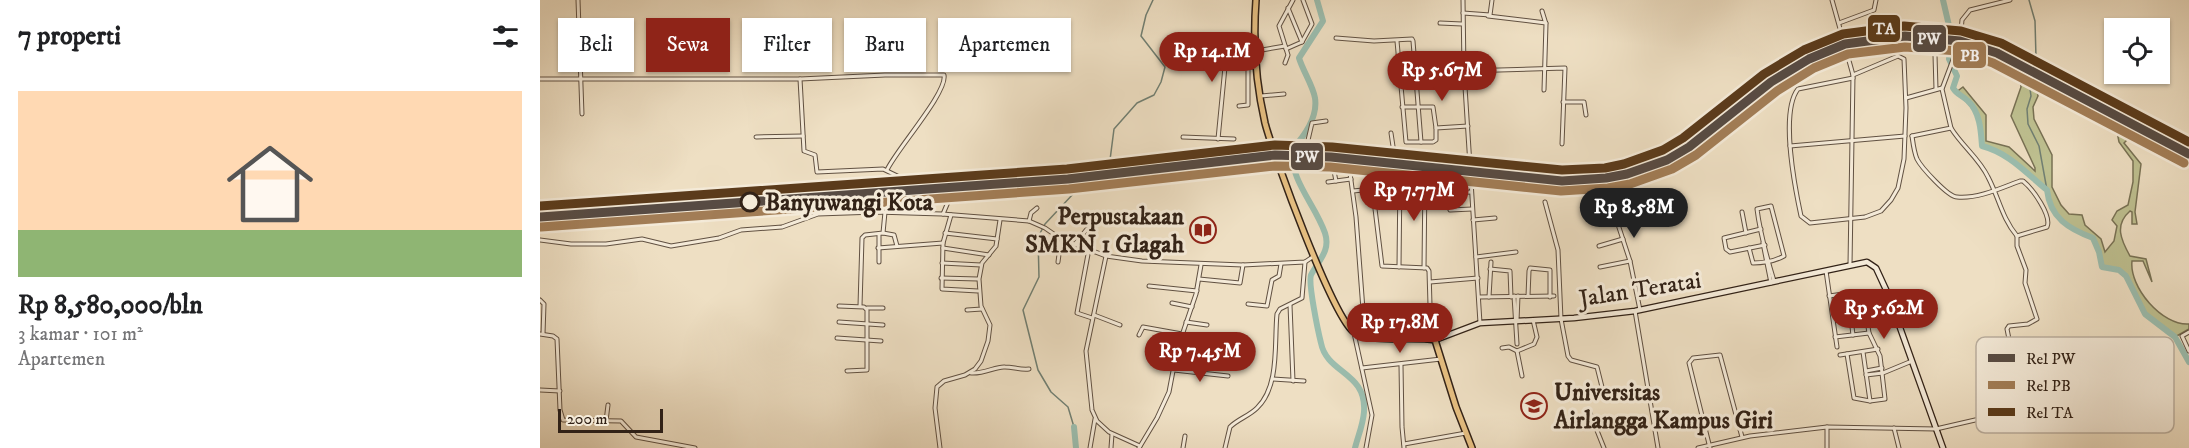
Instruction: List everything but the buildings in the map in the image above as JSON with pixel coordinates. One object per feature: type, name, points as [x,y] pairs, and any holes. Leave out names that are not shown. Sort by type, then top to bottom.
[{"type":"main road","points":[[1256,0],[1256,51],[1252,67],[1265,123],[1314,257],[1342,318],[1354,333],[1365,336],[1433,340],[1472,448]]},
{"type":"street","points":[[579,0],[582,114]]},
{"type":"street","points":[[1285,63],[1288,57],[1279,26],[1293,0]]},
{"type":"street","points":[[1256,51],[1302,42],[1312,23],[1303,0]]},
{"type":"street","points":[[1464,0],[1464,71],[1480,323]]},
{"type":"street","points":[[1488,16],[1492,12],[1492,0]]},
{"type":"street","points":[[1832,0],[1853,76],[1850,265],[1867,262],[1876,268],[1943,448]]},
{"type":"street","points":[[1839,23],[1874,10],[1876,0]]},
{"type":"street","points":[[2009,337],[2007,329],[2014,325],[2028,324],[2037,319],[2025,283],[2026,270],[2017,246],[2017,237],[2004,218],[1981,164],[1951,128],[1942,88],[1960,41],[1962,20],[1968,11],[2010,0]]},
{"type":"street","points":[[1288,8],[1302,42]]},
{"type":"street","points":[[1542,11],[1546,23],[1545,90]]},
{"type":"street","points":[[1463,14],[1546,23]]},
{"type":"street","points":[[1440,23],[1463,24]]},
{"type":"street","points":[[1336,38],[1397,41],[1412,39],[1421,142]]},
{"type":"street","points":[[1397,41],[1400,72],[1402,107],[1405,141],[1435,141],[1433,107],[1402,107]]},
{"type":"street","points":[[1935,55],[1936,89]]},
{"type":"street","points":[[1901,57],[1904,59],[1906,98],[1902,176],[1891,200],[1873,215],[1815,223],[1802,218],[1790,146],[1791,109],[1797,90],[1853,76],[1889,59],[1901,57]]},
{"type":"street","points":[[1218,139],[1225,67],[1252,67],[1248,105],[1239,106]]},
{"type":"street","points":[[1464,71],[1565,68],[1562,144]]},
{"type":"street","points":[[1400,72],[1416,72]]},
{"type":"street","points":[[540,79],[800,79],[944,75],[945,80],[938,96],[895,155],[887,170]]},
{"type":"street","points":[[800,79],[804,151],[815,155],[818,173],[887,170],[920,186],[922,213]]},
{"type":"street","points":[[1906,98],[1942,88]]},
{"type":"street","points":[[1260,96],[1284,94]]},
{"type":"street","points":[[1563,102],[1584,102],[1586,115]]},
{"type":"street","points":[[1326,120],[1312,123],[1305,153],[1470,169]]},
{"type":"street","points":[[1436,128],[1468,126]]},
{"type":"street","points":[[1790,146],[1912,136],[1951,128]]},
{"type":"street","points":[[1389,173],[1394,146],[1391,133]]},
{"type":"street","points":[[756,137],[803,136]]},
{"type":"street","points":[[1912,136],[1919,162],[1950,195],[1958,197],[1994,190],[2023,181],[2037,195],[2049,225],[2042,230],[2017,237]]},
{"type":"street","points":[[1183,137],[1234,139]]},
{"type":"street","points":[[1349,166],[1365,336]]},
{"type":"street","points":[[1334,171],[1336,181]]},
{"type":"street","points":[[1433,340],[1429,271],[1424,268],[1382,266],[1371,176],[1373,173],[1389,173],[1425,177],[1470,177]]},
{"type":"street","points":[[1400,174],[1400,267]]},
{"type":"street","points":[[1424,268],[1425,177]]},
{"type":"street","points":[[1328,182],[1351,179]]},
{"type":"street","points":[[1595,185],[1609,197],[1630,261],[1658,448]]},
{"type":"street","points":[[1353,191],[1373,189]]},
{"type":"street","points":[[1453,193],[1471,192]]},
{"type":"street","points":[[943,214],[951,195]]},
{"type":"street","points":[[1444,196],[1450,210],[1472,209]]},
{"type":"street","points":[[1545,202],[1558,250],[1561,319],[1569,359],[1597,367],[1604,395]]},
{"type":"street","points":[[1749,248],[1753,263],[1767,261],[1784,256],[1771,206],[1757,209],[1767,261],[1773,283]]},
{"type":"street","points":[[1029,221],[1031,213],[1037,208]]},
{"type":"street","points":[[540,240],[571,244],[606,244],[642,239],[671,246],[724,237],[741,230],[788,226],[818,214],[885,212],[951,214],[1029,221],[1061,239],[1106,256],[1201,265],[1243,266],[1305,262],[1314,257]]},
{"type":"street","points":[[879,262],[878,248],[885,212]]},
{"type":"street","points":[[1742,212],[1746,233]]},
{"type":"street","points":[[951,214],[943,243],[941,278],[943,290],[978,291]]},
{"type":"street","points":[[1473,220],[1495,218]]},
{"type":"street","points":[[971,373],[981,361],[991,331],[978,291],[981,265],[995,249],[1000,220]]},
{"type":"street","points":[[1074,244],[1087,229]]},
{"type":"street","points":[[1761,229],[1726,237],[1724,241],[1728,252],[1764,245]]},
{"type":"street","points":[[945,233],[997,239]]},
{"type":"street","points":[[860,306],[862,238],[865,235],[881,234],[894,236],[897,246]]},
{"type":"street","points":[[1058,262],[1061,239]]},
{"type":"street","points":[[1599,246],[1623,239]]},
{"type":"street","points":[[878,248],[943,243]]},
{"type":"street","points":[[943,248],[990,255]]},
{"type":"street","points":[[1089,249],[1077,313],[1120,325]]},
{"type":"street","points":[[1476,257],[1516,252]]},
{"type":"street","points":[[1090,448],[1095,419],[1086,357],[1106,256]]},
{"type":"street","points":[[1600,267],[1630,261]]},
{"type":"street","points":[[1225,448],[1230,427],[1261,404],[1272,379],[1277,314],[1280,309],[1302,298],[1305,262]]},
{"type":"street","points":[[1489,297],[1491,262]]},
{"type":"street","points":[[942,263],[981,265]]},
{"type":"street","points":[[1248,304],[1267,306],[1272,280],[1279,276],[1281,264]]},
{"type":"street","points":[[1095,419],[1112,434],[1139,447],[1164,403],[1181,336],[1197,291],[1201,265]]},
{"type":"street","name":"Jalan Teratai","points":[[1433,340],[1480,323],[1561,319],[1638,311],[1850,265]]},
{"type":"street","points":[[1199,279],[1240,283],[1243,266]]},
{"type":"street","points":[[1479,297],[1552,297],[1550,270],[1531,268],[1528,296]]},
{"type":"street","points":[[1490,269],[1510,271],[1517,344]]},
{"type":"street","points":[[1826,271],[1837,347]]},
{"type":"street","points":[[941,278],[979,279]]},
{"type":"street","points":[[1430,282],[1478,278]]},
{"type":"street","points":[[1149,286],[1197,291]]},
{"type":"street","points":[[1829,296],[1862,293],[1869,333],[1878,350],[1884,370],[1885,399],[1870,401],[1854,398],[1847,354]]},
{"type":"street","points":[[1848,294],[1852,335]]},
{"type":"street","points":[[540,300],[544,304],[541,334],[557,339],[560,411],[563,420],[621,421],[638,438],[695,448]]},
{"type":"street","points":[[1172,303],[1192,307]]},
{"type":"street","points":[[1290,305],[1293,381]]},
{"type":"street","points":[[839,306],[882,308]]},
{"type":"street","points":[[1850,312],[1880,306]]},
{"type":"street","points":[[847,371],[867,370],[867,308]]},
{"type":"street","points":[[967,310],[982,309]]},
{"type":"street","points":[[1502,348],[1509,347],[1516,351],[1533,346],[1537,337],[1533,320]]},
{"type":"street","points":[[839,322],[883,325]]},
{"type":"street","points":[[1186,322],[1207,325]]},
{"type":"street","points":[[1139,335],[1143,327],[1212,345]]},
{"type":"street","points":[[2189,332],[2182,336],[2189,350]]},
{"type":"street","points":[[1354,333],[1372,415],[1366,448]]},
{"type":"street","points":[[1835,337],[1869,333]]},
{"type":"street","points":[[837,338],[882,341]]},
{"type":"street","points":[[1840,355],[1878,350]]},
{"type":"street","points":[[1516,351],[1522,376]]},
{"type":"street","points":[[1863,352],[1870,401]]},
{"type":"street","points":[[1710,447],[1689,363],[1693,358],[1720,355],[1742,438]]},
{"type":"street","points":[[1362,368],[1441,359]]},
{"type":"street","points":[[1866,373],[1912,361]]},
{"type":"street","points":[[1401,365],[1404,446],[1466,433]]},
{"type":"street","points":[[940,448],[935,408],[937,387],[944,381],[971,373],[989,372],[1005,367],[1016,370],[1029,369]]},
{"type":"street","points":[[1174,370],[1228,376]]},
{"type":"street","points":[[1272,379],[1304,381]]},
{"type":"street","points":[[540,390],[560,391]]},
{"type":"street","points":[[606,421],[608,405]]},
{"type":"street","points":[[1590,413],[1604,448]]},
{"type":"street","points":[[1698,448],[1716,446],[1742,438],[1827,427],[1936,429],[1976,420]]},
{"type":"street","points":[[1827,427],[1827,448]]},
{"type":"street","points":[[1894,428],[1899,448]]},
{"type":"street","points":[[1112,434],[1112,448]]},
{"type":"street","points":[[1183,448],[1185,436]]},
{"type":"green space","points":[[2018,66],[2034,73],[2038,96],[2033,107],[2034,119],[2052,155],[2052,187],[2061,205],[2069,214],[2082,215],[2085,225],[2101,239],[2105,252],[2114,241],[2117,226],[2112,220],[2117,211],[2128,205],[2133,182],[2133,161],[2119,142],[2114,116],[2149,136],[2127,140],[2124,143],[2141,164],[2135,212],[2137,224],[2132,224],[2132,212],[2130,211],[2122,222],[2121,233],[2130,256],[2146,259],[2152,282],[2143,261],[2132,261],[2132,271],[2149,303],[2168,319],[2189,324],[2189,329],[2175,337],[2145,314],[2126,276],[2118,270],[2102,267],[2093,238],[2062,222],[2052,209],[2047,190],[2001,153],[1982,146],[1980,130],[1973,110],[1963,98],[1955,93],[1963,87],[1986,115],[1986,141],[2009,147],[2035,171],[2011,116],[2021,87]]},
{"type":"waterway","points":[[1074,427],[1068,407],[1051,392],[1038,370],[1023,310],[1039,277],[1038,237],[1045,224],[1074,193],[1090,185],[1100,169],[1110,160],[1114,129],[1137,103],[1154,95],[1161,82],[1165,67],[1141,36],[1146,15],[1153,0]]},
{"type":"waterway","points":[[1317,0],[1323,21],[1299,58],[1314,93],[1314,112],[1305,133],[1292,149],[1292,161],[1299,182],[1321,222],[1326,239],[1325,251],[1310,280],[1321,343],[1325,353],[1353,381],[1363,399],[1362,426],[1355,448]]},
{"type":"waterway","points":[[1943,0],[1950,30],[1949,59],[1957,76],[1953,88],[1972,105],[1979,122],[1982,146],[2001,153],[2047,190],[2052,208],[2057,215],[2076,231],[2093,238],[2102,267],[2119,270],[2126,276],[2145,314],[2175,337],[2189,362]]},
{"type":"waterway","points":[[2029,0],[2035,21],[2036,58],[2028,75],[2031,96],[2027,109],[2028,124],[2039,146],[2047,190]]},
{"type":"waterway","points":[[1074,427],[1076,448]]},
{"type":"rail line","name":"TA","points":[[540,206],[1067,169],[1275,145],[1332,147],[1562,170],[1605,168],[1624,164],[1663,150],[1683,138],[1764,74],[1804,50],[1843,34],[1904,26],[1961,31],[2001,43],[2189,142]]},
{"type":"rail line","name":"PW","points":[[540,217],[1068,179],[1275,155],[1331,157],[1562,181],[1606,178],[1627,174],[1667,160],[1689,147],[1771,82],[1809,59],[1845,44],[1905,36],[1960,41],[1997,53],[2189,154]]},
{"type":"rail line","name":"PB","points":[[541,227],[1069,189],[1275,166],[1330,167],[1561,191],[1608,188],[1630,184],[1672,169],[1696,155],[1777,91],[1814,68],[1848,54],[1905,47],[1958,51],[1993,63],[2184,163]]},
{"type":"place","name":"Banyuwangi Kota","points":[[750,202]]},
{"type":"place","name":"Perpustakaan SMKN 1 Glagah","points":[[1203,230]]},
{"type":"place","name":"Universitas Airlangga Kampus Giri","points":[[1534,406]]}]
